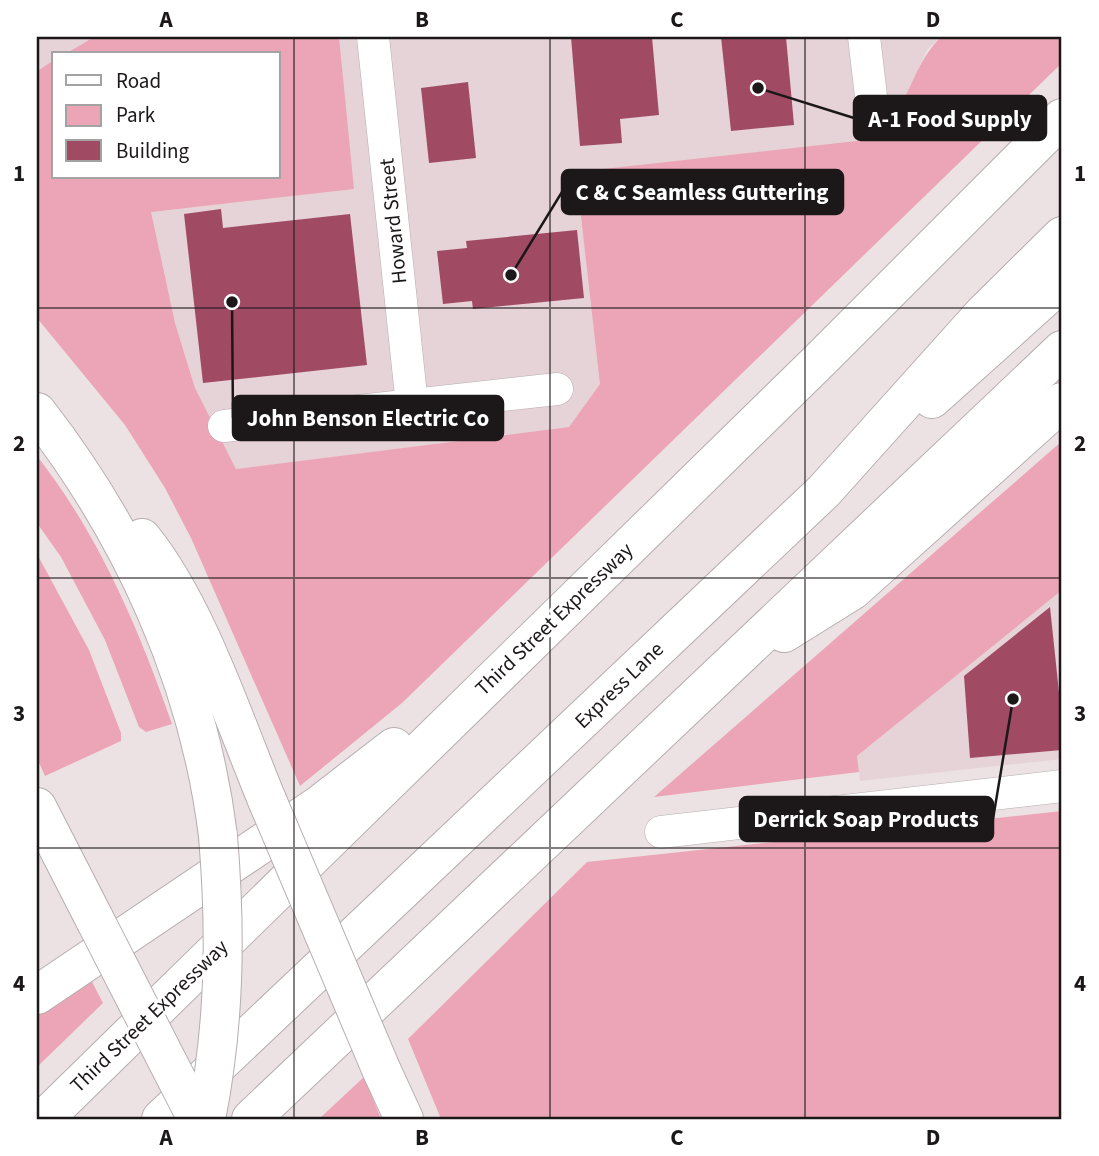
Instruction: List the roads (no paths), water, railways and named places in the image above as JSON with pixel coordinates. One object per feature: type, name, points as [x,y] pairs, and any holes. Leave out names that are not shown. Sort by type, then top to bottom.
[{"type":"highway","name":"Third Street Expressway","points":[[44,1119],[1062,118]]},
{"type":"highway","name":"Express Lane","points":[[162,1119],[824,491],[982,314],[1062,236]]},
{"type":"highway","points":[[824,491],[980,358],[1062,282]]},
{"type":"highway","points":[[251,1119],[1062,350]]},
{"type":"highway","points":[[738,655],[789,630],[853,590],[1062,402]]},
{"type":"highway","points":[[37,412],[95,494],[148,593],[178,666],[204,756],[218,836],[225,961],[220,1033],[206,1119]]},
{"type":"highway","points":[[95,494],[134,527],[162,563],[183,601],[404,1119]]},
{"type":"highway","points":[[37,995],[319,805],[542,631]]},
{"type":"highway","points":[[37,807],[197,1119]]},
{"type":"street","name":"Howard Street","points":[[373,37],[412,405]]},
{"type":"street","points":[[864,37],[873,113]]},
{"type":"street","points":[[224,426],[557,389]]},
{"type":"street","points":[[661,832],[1062,786]]},
{"type":"place","name":"A-1 Food Supply","points":[[758,88]]},
{"type":"place","name":"C & C Seamless Guttering","points":[[511,275]]},
{"type":"place","name":"John Benson Electric Co","points":[[232,302]]},
{"type":"place","name":"Derrick Soap Products","points":[[1013,699]]}]
